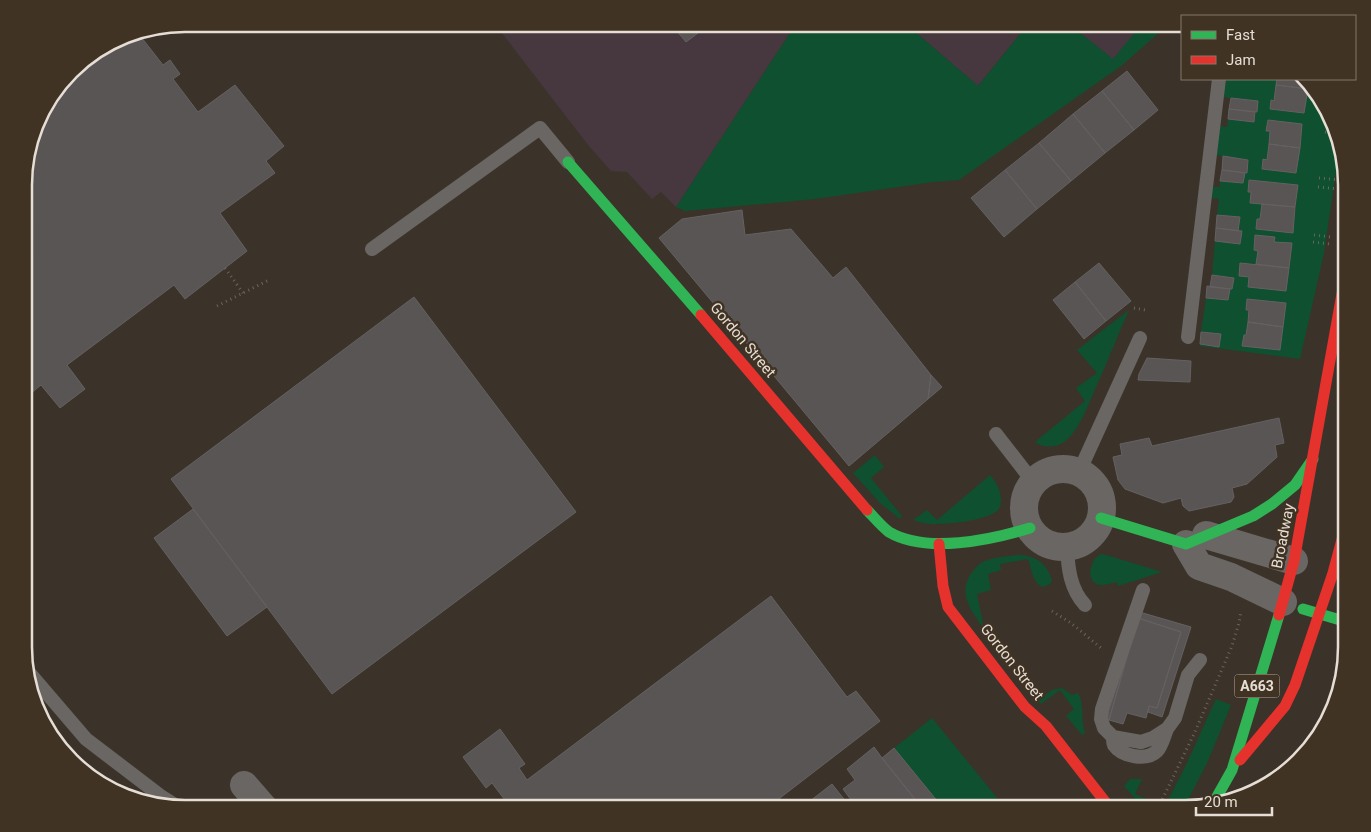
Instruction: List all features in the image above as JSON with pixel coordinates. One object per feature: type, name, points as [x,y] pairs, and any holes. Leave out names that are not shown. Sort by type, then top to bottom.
[{"type":"main road","name":"Gordon Street","points":[[568,162],[865,508],[890,532],[914,542],[939,544],[1008,535],[1030,528]]},
{"type":"main road","name":"Broadway","points":[[1217,796],[1232,770],[1283,602],[1298,563],[1313,459],[1338,317]]},
{"type":"main road","points":[[1101,518],[1196,539],[1263,511],[1284,495],[1300,479],[1313,459]]},
{"type":"main road","name":"Gordon Street","points":[[939,544],[943,586],[948,608],[1025,708],[1046,726],[1101,799]]},
{"type":"main road","points":[[1232,770],[1285,706],[1295,685],[1320,614],[1338,548]]},
{"type":"main road","points":[[1330,572],[1338,574]]},
{"type":"main road","points":[[1283,602],[1338,619]]},
{"type":"street","points":[[1062,469],[1079,472],[1086,476],[1098,489],[1102,499],[1103,510],[1096,531],[1078,545],[1067,547],[1056,547],[1036,537],[1026,519],[1024,509],[1028,491],[1034,483],[1051,471],[1062,469]]},
{"type":"street","points":[[1283,602],[1231,577],[1199,566],[1196,539],[1298,563]]},
{"type":"street","points":[[244,785],[257,800]]},
{"type":"lane","points":[[1188,337],[1219,80]]},
{"type":"lane","name":"Gordon Street","points":[[372,249],[540,128],[568,162]]},
{"type":"lane","points":[[1079,472],[1140,338]]},
{"type":"lane","points":[[996,434],[1034,483]]},
{"type":"lane","points":[[1067,547],[1068,563],[1074,588],[1078,598],[1084,605]]},
{"type":"lane","points":[[1142,590],[1102,709],[1101,719],[1104,728],[1113,737],[1141,742],[1167,730],[1175,718],[1188,675],[1200,660]]},
{"type":"lane","points":[[37,682],[86,739],[154,796]]},
{"type":"path","points":[[1319,178],[1338,180]]},
{"type":"path","points":[[1318,187],[1338,189]]},
{"type":"path","points":[[1314,235],[1330,237]]},
{"type":"path","points":[[1313,242],[1329,244]]},
{"type":"path","points":[[225,268],[243,293]]},
{"type":"path","points":[[217,306],[269,280]]},
{"type":"path","points":[[1134,308],[1145,310]]},
{"type":"path","points":[[1052,611],[1100,646],[1104,653]]},
{"type":"path","points":[[1162,799],[1194,734],[1232,646],[1239,623],[1240,611]]},
{"type":"shaded area","points":[[502,33],[790,33],[676,207],[661,192],[652,199],[627,172],[611,171],[588,145]]},
{"type":"shaded area","points":[[916,33],[1021,33],[978,86]]},
{"type":"shaded area","points":[[1080,33],[1159,33],[1121,66]]},
{"type":"green space","points":[[790,33],[916,33],[978,86],[1021,33],[1080,33],[1113,59],[1135,33],[1159,33],[1121,66],[959,180],[815,199],[685,211],[676,207]]},
{"type":"green space","points":[[1226,80],[1277,80],[1274,101],[1271,100],[1270,109],[1304,113],[1307,93],[1323,118],[1336,156],[1337,165],[1324,253],[1300,359],[1200,346],[1200,344],[1219,346],[1220,334],[1201,332],[1206,298],[1228,300],[1234,278],[1212,275],[1215,241],[1240,243],[1242,231],[1238,231],[1240,217],[1217,215],[1219,199],[1210,198],[1211,187],[1220,187],[1220,181],[1243,183],[1245,173],[1247,173],[1248,160],[1215,155],[1218,126],[1227,127],[1228,119],[1254,122],[1258,102],[1223,97]],"holes":[[[1268,120],[1302,124],[1296,173],[1262,169],[1263,159],[1267,160],[1270,131],[1266,130]],[[1249,181],[1298,185],[1293,232],[1256,229],[1257,219],[1260,219],[1262,204],[1250,203]],[[1255,235],[1275,237],[1274,242],[1292,243],[1286,291],[1249,287],[1249,277],[1239,276],[1241,263],[1256,264],[1258,251],[1254,250]],[[1247,299],[1285,303],[1280,350],[1243,346],[1249,310],[1246,310]]]},
{"type":"green space","points":[[1129,310],[1087,408],[1075,431],[1064,442],[1057,445],[1045,446],[1035,442],[1085,401],[1076,388],[1097,373],[1077,350]]},
{"type":"green space","points":[[875,455],[884,467],[871,478],[902,516],[900,519],[880,503],[853,473]]},
{"type":"green space","points":[[990,475],[998,486],[1001,499],[1000,508],[993,514],[967,521],[948,523],[930,524],[913,520],[927,510],[937,520]]},
{"type":"green space","points":[[1101,554],[1162,572],[1118,586],[1117,582],[1103,585],[1097,584],[1092,579],[1090,571],[1095,559]]},
{"type":"green space","points":[[1016,555],[1029,556],[1039,561],[1047,569],[1052,580],[1050,584],[1043,587],[1039,585],[1034,579],[1028,559],[1000,564],[1001,570],[988,574],[991,590],[977,594],[984,629],[971,610],[966,596],[965,589],[970,575],[985,561]]},
{"type":"green space","points":[[1062,688],[1072,695],[1078,693],[1080,697],[1085,733],[1082,735],[1066,716],[1074,709],[1060,690],[1041,704],[1038,701],[1052,690]]},
{"type":"green space","points":[[1216,699],[1231,705],[1208,761],[1189,799],[1169,799]]},
{"type":"green space","points":[[932,718],[998,799],[936,799],[894,748]]},
{"type":"green space","points":[[1130,779],[1142,779],[1135,794],[1146,799],[1135,799],[1124,786]]},
{"type":"building","points":[[678,33],[698,33],[686,42]]},
{"type":"building","points":[[143,39],[163,65],[170,60],[180,74],[173,79],[198,112],[235,85],[284,146],[266,161],[275,173],[220,213],[247,251],[185,299],[174,285],[67,365],[85,389],[60,408],[41,385],[33,392],[33,186],[38,146],[44,127],[53,109],[71,85],[101,58],[127,44]]},
{"type":"building","points":[[1127,71],[1158,110],[1134,130],[1102,91]]},
{"type":"building","points":[[1277,80],[1295,80],[1303,88],[1276,85]]},
{"type":"building","points":[[1276,85],[1303,88],[1307,94],[1304,113],[1270,109],[1271,100],[1274,101]]},
{"type":"building","points":[[1102,91],[1134,130],[1105,153],[1073,114]]},
{"type":"building","points":[[1231,98],[1258,101],[1257,112],[1229,109]]},
{"type":"building","points":[[1229,109],[1255,112],[1254,122],[1228,119]]},
{"type":"building","points":[[1073,114],[1105,153],[1071,181],[1039,143]]},
{"type":"building","points":[[1268,120],[1302,124],[1300,148],[1269,144],[1270,131],[1266,131]]},
{"type":"building","points":[[1039,143],[1071,181],[1037,209],[1005,170]]},
{"type":"building","points":[[1269,144],[1300,148],[1296,173],[1262,169],[1263,159],[1267,160]]},
{"type":"building","points":[[1223,156],[1248,160],[1247,173],[1222,170]]},
{"type":"building","points":[[1005,170],[1037,209],[1004,237],[971,198]]},
{"type":"building","points":[[1222,170],[1245,173],[1243,183],[1220,181]]},
{"type":"building","points":[[1249,180],[1298,185],[1295,207],[1250,203],[1251,192],[1248,192]]},
{"type":"building","points":[[1262,204],[1295,207],[1293,233],[1256,229],[1257,219],[1260,219]]},
{"type":"building","points":[[742,210],[745,235],[791,229],[833,278],[846,267],[931,375],[928,399],[849,466],[659,238],[682,219]]},
{"type":"building","points":[[1217,215],[1240,217],[1238,231],[1216,228]]},
{"type":"building","points":[[1216,228],[1242,231],[1240,244],[1215,241]]},
{"type":"building","points":[[1255,235],[1275,237],[1274,242],[1292,243],[1289,268],[1256,264],[1258,251],[1254,250]]},
{"type":"building","points":[[1099,263],[1131,301],[1106,321],[1075,282]]},
{"type":"building","points":[[1240,263],[1289,268],[1286,291],[1248,287],[1249,277],[1239,276]]},
{"type":"building","points":[[1212,275],[1234,278],[1232,289],[1210,287]]},
{"type":"building","points":[[1075,282],[1106,321],[1084,339],[1053,300]]},
{"type":"building","points":[[1207,286],[1230,289],[1228,300],[1206,298]]},
{"type":"building","points":[[414,297],[576,512],[332,694],[171,479]]},
{"type":"building","points":[[1247,299],[1286,303],[1283,327],[1248,322],[1249,310],[1246,310]]},
{"type":"building","points":[[1248,322],[1283,327],[1280,350],[1242,346]]},
{"type":"building","points":[[1201,332],[1221,334],[1219,347],[1200,344]]},
{"type":"building","points":[[1147,358],[1191,361],[1190,382],[1138,380]]},
{"type":"building","points":[[931,375],[942,387],[928,399]]},
{"type":"building","points":[[1279,418],[1284,443],[1275,445],[1277,457],[1247,484],[1232,488],[1234,497],[1231,502],[1189,511],[1183,506],[1181,498],[1163,503],[1125,489],[1118,480],[1113,457],[1122,455],[1120,444],[1149,438],[1152,446]]},
{"type":"building","points":[[193,509],[267,607],[227,636],[154,538]]},
{"type":"building","points":[[771,596],[847,697],[856,691],[880,721],[778,799],[505,800],[492,783],[486,788],[463,757],[500,729],[525,764],[519,768],[527,780]]},
{"type":"building","points":[[1136,611],[1191,627],[1162,717],[1148,712],[1149,706],[1157,708],[1181,632],[1138,618],[1109,720],[1103,718]]},
{"type":"building","points":[[1138,618],[1181,632],[1157,708],[1149,706],[1146,718],[1127,713],[1123,724],[1109,720]]},
{"type":"building","points":[[874,747],[915,799],[851,799],[843,789],[855,780],[847,769]]},
{"type":"building","points":[[894,748],[936,799],[915,799],[882,758]]},
{"type":"building","points":[[832,784],[844,799],[812,799]]},
{"type":"traffic: fast","points":[[568,162],[701,315]]},
{"type":"traffic: fast","points":[[1101,518],[1186,544],[1253,516],[1272,504],[1295,485],[1313,459]]},
{"type":"traffic: fast","points":[[867,510],[889,532],[904,539],[921,542],[959,543],[997,537],[1030,528]]},
{"type":"traffic: fast","points":[[1303,609],[1338,619]]},
{"type":"traffic: fast","points":[[1217,796],[1232,770],[1279,615]]},
{"type":"traffic: jam","points":[[701,315],[867,510]]},
{"type":"traffic: jam","points":[[1279,615],[1294,561],[1338,316]]},
{"type":"traffic: jam","points":[[939,544],[943,586],[948,607],[1025,707],[1046,726],[1103,799]]},
{"type":"traffic: jam","points":[[1240,760],[1285,706],[1295,685],[1338,554]]}]
